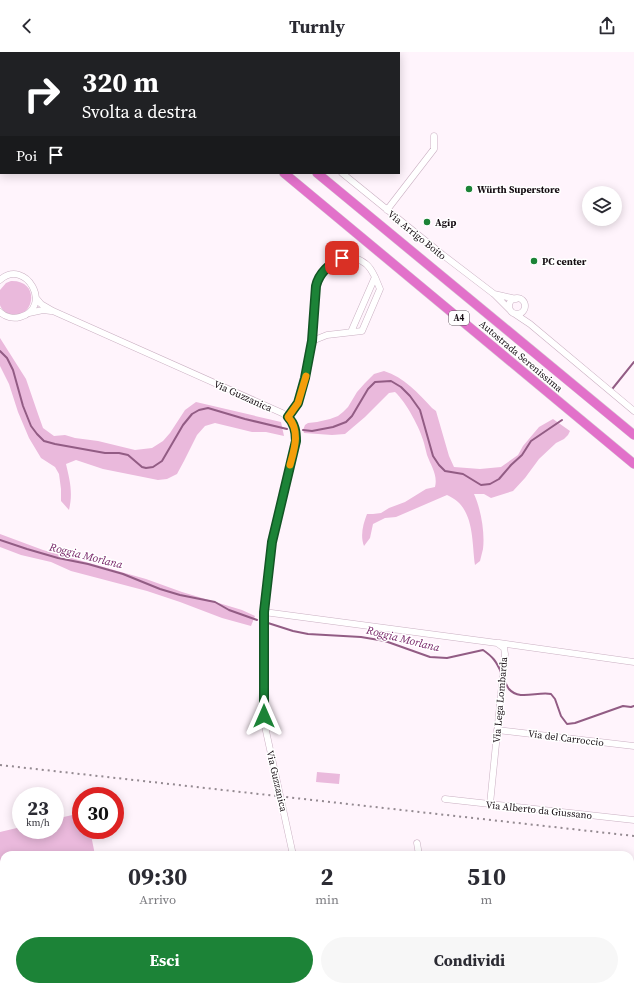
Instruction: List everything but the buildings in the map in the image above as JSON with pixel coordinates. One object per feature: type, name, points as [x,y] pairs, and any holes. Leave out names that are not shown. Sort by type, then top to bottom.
[{"type":"highway","name":"Autostrada Serenissima","points":[[285,174],[634,464]]},
{"type":"highway","name":"Autostrada Serenissima","points":[[318,174],[634,434]]},
{"type":"street","points":[[387,210],[434,149],[434,136]]},
{"type":"street","name":"Via Arrigo Boito","points":[[343,174],[443,256],[494,294],[513,312],[530,324],[634,411]]},
{"type":"street","points":[[288,417],[295,408],[305,378],[312,341],[316,286],[322,274],[328,266],[342,258],[354,258],[367,264],[375,277],[380,290],[362,331],[327,335],[312,341]]},
{"type":"street","name":"Via Guzzanica","points":[[1,279],[11,275],[24,277],[33,286],[36,298],[41,304],[53,311],[282,413],[288,417],[294,426],[296,441],[272,542],[264,612],[264,716],[292,851]]},
{"type":"street","points":[[350,332],[375,277]]},
{"type":"street","name":"Via Arrigo Boito","points":[[494,294],[520,300],[523,303],[524,310],[530,324]]},
{"type":"street","points":[[29,312],[35,303],[36,298]]},
{"type":"street","points":[[516,299],[512,300],[510,304],[513,312],[520,313],[524,310]]},
{"type":"street","name":"Via Guzzanica","points":[[0,312],[9,317],[16,318],[29,312],[43,310],[53,311]]},
{"type":"street","name":"Via Lega Lombarda","points":[[264,612],[497,643],[504,648],[505,654],[490,804]]},
{"type":"street","points":[[497,643],[634,662]]},
{"type":"street","name":"Via del Carroccio","points":[[498,730],[634,746]]},
{"type":"street","name":"Via Alberto da Giussano","points":[[445,799],[634,820]]},
{"type":"street","points":[[418,843],[419,851]]},
{"type":"shaded area","points":[[11,281],[21,282],[28,287],[31,293],[29,307],[24,312],[17,315],[9,314],[2,309],[0,305],[0,290],[6,283]]},
{"type":"shaded area","points":[[0,338],[26,379],[43,428],[54,436],[65,435],[135,450],[152,448],[163,441],[185,410],[196,402],[281,422],[284,436],[266,432],[252,432],[215,423],[205,426],[197,435],[177,474],[167,479],[158,480],[103,469],[76,460],[66,464],[71,492],[69,510],[61,501],[59,474],[55,467],[41,458],[29,438],[18,412],[9,384],[0,366]]},
{"type":"shaded area","points":[[384,371],[404,381],[436,411],[449,456],[454,467],[480,469],[501,467],[518,455],[523,446],[539,427],[553,419],[570,431],[564,439],[556,443],[539,459],[513,491],[491,498],[484,494],[474,494],[483,529],[483,549],[480,561],[475,565],[470,523],[467,515],[458,502],[447,495],[396,517],[385,518],[373,524],[370,538],[364,546],[362,530],[367,514],[381,513],[389,508],[405,502],[426,489],[435,487],[436,483],[434,471],[419,430],[408,409],[395,392],[389,393],[345,434],[332,435],[304,433],[303,430],[305,425],[308,423],[338,416],[348,407],[357,392],[374,374]]},
{"type":"shaded area","points":[[0,534],[43,550],[146,579],[182,592],[242,610],[255,616],[251,626],[222,618],[147,591],[71,571],[51,562],[21,555],[0,547]]},
{"type":"shaded area","points":[[317,772],[340,774],[339,784],[316,782]]},
{"type":"shaded area","points":[[72,815],[72,839],[92,839],[94,851],[0,851],[0,832],[12,829],[12,839],[64,839],[64,817]]},
{"type":"waterway","points":[[0,351],[7,358],[13,370],[23,406],[31,426],[44,441],[55,444],[105,453],[119,453],[128,455],[142,467],[146,468],[153,467],[162,461],[183,425],[192,414],[199,410],[208,408],[287,429]]},
{"type":"waterway","points":[[613,388],[634,362]]},
{"type":"waterway","points":[[303,430],[312,431],[333,427],[346,422],[352,416],[368,389],[375,382],[391,381],[401,387],[410,396],[420,410],[433,456],[439,465],[445,471],[463,474],[481,485],[490,484],[499,479],[522,455],[531,441],[562,420]]},
{"type":"waterway","name":"Roggia Morlana","points":[[0,540],[58,558],[88,564],[123,574],[160,589],[180,595],[215,602],[229,610],[257,620]]},
{"type":"waterway","name":"Roggia Morlana","points":[[268,623],[308,634],[361,637],[385,641],[430,657],[447,658],[483,650],[494,660],[501,672]]},
{"type":"waterway","name":"Roggia Morlana","points":[[504,680],[513,693],[523,695],[551,694],[555,699],[561,716],[567,724],[575,723],[623,706],[634,706]]},
{"type":"railway","points":[[0,765],[634,836]]},
{"type":"slow traffic","points":[[290,465],[296,436],[294,426],[288,417],[298,403],[306,376]]},
{"type":"place","name":"Würth Superstore","points":[[469,189]]},
{"type":"place","name":"Agip","points":[[427,222]]},
{"type":"place","name":"PC center","points":[[534,261]]},
{"type":"route","points":[[264,716],[264,612],[272,542],[296,441],[294,426],[288,417],[298,403],[305,378],[312,341],[317,282],[328,266],[342,258]]}]
